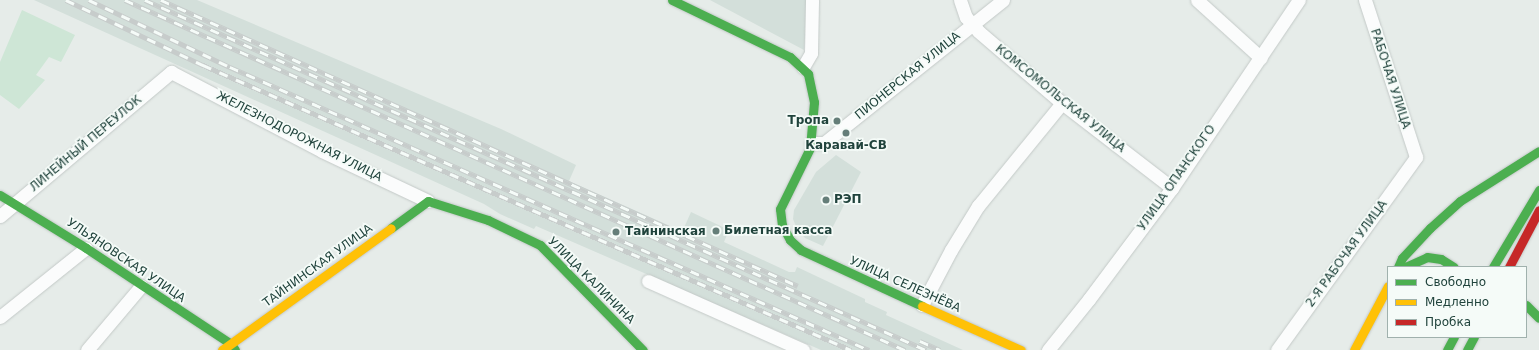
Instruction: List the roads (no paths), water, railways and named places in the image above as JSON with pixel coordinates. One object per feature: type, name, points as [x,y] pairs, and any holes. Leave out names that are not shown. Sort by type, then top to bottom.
[{"type":"main road","points":[[672,0],[780,52],[803,67],[814,91],[811,143]]},
{"type":"main road","name":"УЛИЦА СЕЛЕЗНЁВА","points":[[811,143],[807,156],[780,209],[785,233],[796,246],[811,256],[1021,350]]},
{"type":"main road","points":[[1398,266],[1402,258],[1430,228],[1460,201],[1484,183],[1539,151]]},
{"type":"main road","points":[[1494,266],[1539,190]]},
{"type":"main road","name":"УЛЬЯНОВСКАЯ УЛИЦА","points":[[0,195],[16,203],[86,248],[233,347]]},
{"type":"main road","name":"ТАЙНИНСКАЯ УЛИЦА","points":[[222,350],[233,347],[428,201]]},
{"type":"main road","name":"УЛИЦА КАЛИНИНА","points":[[428,201],[488,220],[540,245],[643,350]]},
{"type":"main road","points":[[1510,266],[1539,210]]},
{"type":"main road","points":[[1517,266],[1527,234]]},
{"type":"main road","points":[[1407,266],[1427,258],[1442,259],[1452,266]]},
{"type":"main road","points":[[1354,350],[1387,288]]},
{"type":"main road","points":[[1527,306],[1539,318]]},
{"type":"main road","points":[[1527,315],[1539,318]]},
{"type":"main road","points":[[1447,350],[1453,338]]},
{"type":"street","points":[[803,67],[811,53],[812,0]]},
{"type":"street","name":"КОМСОМОЛЬСКАЯ УЛИЦА","points":[[960,0],[972,24],[1062,103],[1172,188]]},
{"type":"street","name":"ПИОНЕРСКАЯ УЛИЦА","points":[[811,143],[824,143],[1003,0]]},
{"type":"street","points":[[1197,0],[1261,58]]},
{"type":"street","name":"УЛИЦА ОПАНСКОГО","points":[[1048,350],[1089,299],[1172,188],[1300,0]]},
{"type":"street","name":"РАБОЧАЯ УЛИЦА","points":[[1365,0],[1416,157]]},
{"type":"street","name":"ЖЕЛЕЗНОДОРОЖНАЯ УЛИЦА","points":[[171,72],[322,151],[428,201]]},
{"type":"street","name":"ЛИНЕЙНЫЙ ПЕРЕУЛОК","points":[[0,216],[171,72]]},
{"type":"street","points":[[922,305],[951,250],[978,206],[1062,103]]},
{"type":"street","name":"2-Я РАБОЧАЯ УЛИЦА","points":[[1277,350],[1416,157]]},
{"type":"street","points":[[0,317],[86,248]]},
{"type":"street","points":[[648,281],[803,350]]},
{"type":"street","points":[[87,350],[141,286]]},
{"type":"railway","points":[[66,0],[203,65],[851,350]]},
{"type":"railway","points":[[89,0],[230,67],[869,350]]},
{"type":"railway","points":[[125,0],[905,350]]},
{"type":"railway","points":[[145,0],[926,350]]},
{"type":"railway","points":[[161,0],[798,286]]},
{"type":"railway","points":[[920,341],[940,350]]},
{"type":"place","name":"Тропа","points":[[837,121]]},
{"type":"place","name":"Каравай-СВ","points":[[846,133]]},
{"type":"place","name":"РЭП","points":[[826,200]]},
{"type":"place","name":"Билетная касса","points":[[716,231]]},
{"type":"place","name":"Тайнинская","points":[[616,232]]}]
